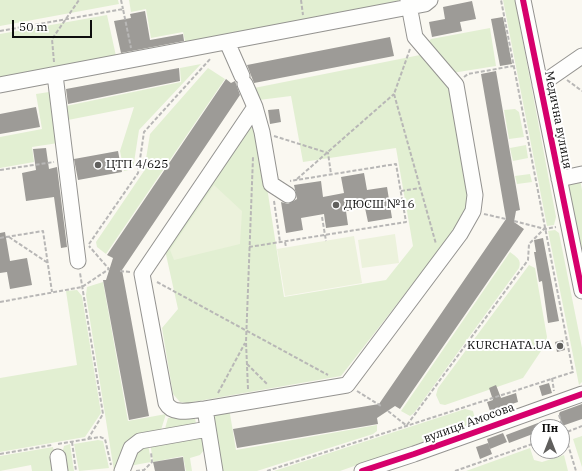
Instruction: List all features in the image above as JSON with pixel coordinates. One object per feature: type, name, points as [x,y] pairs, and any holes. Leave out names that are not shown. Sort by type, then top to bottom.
[{"type":"street","points":[[0,84],[227,42],[408,3],[425,4],[430,0]]},
{"type":"street","name":"Медична вулиця","points":[[523,0],[582,292]]},
{"type":"street","points":[[255,107],[142,274],[166,403],[171,409],[179,411],[205,409],[347,385],[463,230],[473,211],[475,186],[456,85],[415,37],[408,3]]},
{"type":"street","points":[[227,42],[255,107],[262,132],[271,184],[288,195]]},
{"type":"street","points":[[540,85],[582,56]]},
{"type":"street","points":[[55,75],[78,261]]},
{"type":"street","points":[[559,179],[582,174]]},
{"type":"street","name":"вулиця Амосова","points":[[362,471],[582,394]]},
{"type":"street","points":[[205,409],[215,471]]},
{"type":"street","points":[[122,471],[132,447],[140,441],[208,429]]},
{"type":"path","points":[[55,75],[52,39],[79,0]]},
{"type":"path","points":[[122,0],[133,60]]},
{"type":"path","points":[[267,471],[573,372],[501,0]]},
{"type":"path","points":[[0,31],[123,9]]},
{"type":"path","points":[[296,180],[394,94],[415,37]]},
{"type":"path","points":[[88,439],[103,414],[78,261],[138,173],[144,132],[227,42]]},
{"type":"path","points":[[456,85],[468,74],[513,66]]},
{"type":"path","points":[[562,70],[568,82],[582,91]]},
{"type":"path","points":[[394,94],[440,260]]},
{"type":"path","points":[[262,132],[328,153]]},
{"type":"path","points":[[328,153],[331,174]]},
{"type":"path","points":[[248,387],[246,332],[253,154]]},
{"type":"path","points":[[0,170],[66,160]]},
{"type":"path","points":[[249,247],[406,222],[396,164],[271,184],[280,242]]},
{"type":"path","points":[[401,191],[420,188]]},
{"type":"path","points":[[473,211],[506,219]]},
{"type":"path","points":[[322,217],[326,241]]},
{"type":"path","points":[[514,220],[545,229],[561,226]]},
{"type":"path","points":[[407,426],[528,260],[529,244],[545,229]]},
{"type":"path","points":[[0,238],[43,231],[52,292]]},
{"type":"path","points":[[8,236],[48,263]]},
{"type":"path","points":[[285,242],[286,247]]},
{"type":"path","points":[[0,302],[82,287],[109,269],[89,245]]},
{"type":"path","points":[[142,274],[246,332],[347,385],[381,406]]},
{"type":"path","points":[[218,394],[246,342]]},
{"type":"path","points":[[247,364],[268,384]]},
{"type":"path","points":[[552,378],[555,396]]},
{"type":"path","points":[[388,411],[407,426]]},
{"type":"path","points":[[558,412],[560,419]]},
{"type":"path","points":[[570,430],[582,426]]},
{"type":"path","points":[[0,454],[100,437],[105,439],[112,471]]},
{"type":"path","points":[[137,471],[144,470],[152,462],[148,439]]},
{"type":"path","points":[[72,442],[76,471]]},
{"type":"path","points":[[455,471],[530,445]]},
{"type":"path","points":[[570,453],[576,471]]},
{"type":"green space","points":[[0,0],[118,0],[119,4],[0,26]]},
{"type":"green space","points":[[129,0],[402,0],[403,2],[186,45],[183,32],[151,38],[146,9],[131,12]]},
{"type":"green space","points":[[503,0],[515,0],[556,217],[554,225],[547,226]]},
{"type":"green space","points":[[107,15],[116,56],[0,77],[0,34]]},
{"type":"green space","points":[[490,28],[496,66],[452,73],[428,42],[431,39]]},
{"type":"green space","points":[[420,55],[453,92],[470,194],[464,218],[341,376],[187,403],[180,402],[173,394],[162,328],[178,309],[165,250],[256,116],[284,297],[386,280],[413,246],[396,148],[303,162],[291,96],[259,100],[254,88]]},
{"type":"green space","points":[[201,64],[139,130],[133,169],[124,171],[120,151],[134,107],[68,120],[66,106],[181,82],[180,68]]},
{"type":"green space","points":[[208,68],[225,79],[106,254],[97,247],[96,242],[144,171],[150,134]]},
{"type":"green space","points":[[49,92],[58,143],[32,147],[34,162],[0,168],[0,137],[42,129],[36,94]]},
{"type":"green space","points":[[515,109],[519,112],[524,137],[509,139],[504,110]]},
{"type":"green space","points":[[526,145],[528,158],[513,161],[510,148]]},
{"type":"green space","points":[[530,174],[532,182],[517,184],[515,176]]},
{"type":"green space","points":[[580,179],[582,190],[582,259],[567,184]]},
{"type":"green space","points":[[214,185],[242,211],[240,244],[174,260],[170,250]]},
{"type":"green space","points":[[555,230],[559,233],[582,348],[582,382],[579,385],[548,231]]},
{"type":"green space","points":[[395,234],[399,263],[362,268],[358,240]]},
{"type":"green space","points":[[354,236],[362,283],[285,296],[277,249]]},
{"type":"green space","points":[[510,252],[519,260],[519,268],[414,413],[410,416],[401,411]]},
{"type":"green space","points":[[529,265],[535,268],[547,337],[545,345],[523,378],[445,405],[440,404],[436,395],[438,388]]},
{"type":"green space","points":[[103,282],[128,421],[166,414],[160,433],[141,436],[120,471],[114,471],[86,295],[87,287]]},
{"type":"green space","points":[[77,290],[82,296],[101,413],[85,437],[0,452],[0,378],[77,365],[66,291]]},
{"type":"green space","points":[[229,408],[236,450],[377,425],[377,431],[373,434],[257,471],[222,471],[213,422],[215,413]]},
{"type":"green space","points":[[465,409],[473,411],[475,419],[471,425],[340,471],[274,471]]},
{"type":"green space","points":[[190,415],[195,418],[196,424],[164,432],[168,418]]},
{"type":"green space","points":[[198,436],[203,440],[204,450],[200,455],[190,458],[192,471],[186,471],[183,456],[153,462],[150,442]]},
{"type":"green space","points":[[582,436],[582,467],[573,439]]},
{"type":"green space","points":[[98,440],[103,441],[109,468],[79,471],[74,444]]},
{"type":"green space","points":[[148,443],[151,462],[129,466],[129,459]]},
{"type":"green space","points":[[70,444],[74,471],[65,471],[62,454],[64,446]]},
{"type":"green space","points":[[53,447],[57,471],[32,471],[31,465],[0,471],[0,456]]},
{"type":"green space","points":[[530,448],[530,459],[542,462],[551,459],[565,459],[568,471],[466,471]]},
{"type":"building","points":[[472,1],[476,19],[460,22],[462,31],[432,37],[429,22],[445,19],[443,7]]},
{"type":"building","points":[[145,11],[150,40],[183,34],[184,41],[121,53],[114,21],[131,18],[130,14]]},
{"type":"building","points":[[503,17],[512,64],[500,66],[491,19]]},
{"type":"building","points":[[390,37],[394,56],[254,83],[247,65]]},
{"type":"building","points":[[179,68],[180,81],[68,104],[66,89]]},
{"type":"building","points":[[496,71],[520,210],[516,211],[514,222],[524,229],[400,409],[395,406],[377,418],[378,424],[237,448],[233,429],[379,404],[506,219],[481,74]]},
{"type":"building","points":[[226,79],[231,83],[235,81],[240,95],[122,270],[149,416],[129,420],[103,280],[106,280],[113,258],[107,255]]},
{"type":"building","points":[[36,107],[40,127],[0,134],[0,114]]},
{"type":"building","points":[[279,109],[281,122],[270,124],[268,110]]},
{"type":"building","points":[[46,148],[49,169],[57,167],[67,247],[61,248],[54,197],[26,201],[22,173],[36,170],[33,149]]},
{"type":"building","name":"ЦТП 4/625","points":[[118,151],[122,172],[78,180],[74,159]]},
{"type":"building","name":"ДЮСШ №16","points":[[364,173],[367,190],[387,187],[392,218],[368,222],[365,208],[346,211],[348,225],[326,228],[324,214],[301,218],[303,230],[286,233],[281,202],[288,204],[297,199],[294,185],[321,181],[323,197],[344,193],[341,177]]},
{"type":"building","points":[[5,232],[10,261],[27,258],[32,285],[10,289],[7,272],[0,273],[0,233]]},
{"type":"building","points":[[543,238],[559,321],[548,323],[542,281],[539,282],[534,252],[536,252],[534,240]]},
{"type":"building","name":"KURCHATA.UA","points":[[563,340],[565,350],[557,352],[555,342]]},
{"type":"building","points":[[549,383],[552,393],[542,396],[539,386]]},
{"type":"building","points":[[496,385],[501,398],[516,393],[518,402],[490,411],[487,402],[493,400],[489,388]]},
{"type":"building","points":[[582,404],[582,419],[570,423],[570,419],[560,419],[560,412]]},
{"type":"building","points":[[530,426],[530,435],[509,443],[506,435]]},
{"type":"building","points":[[503,433],[507,442],[490,449],[487,439]]},
{"type":"building","points":[[488,443],[492,454],[480,459],[476,447]]},
{"type":"building","points":[[183,457],[185,471],[155,471],[153,462]]},
{"type":"cycle path","points":[[523,0],[582,291]]},
{"type":"cycle path","points":[[362,471],[582,394]]},
{"type":"place","name":"ЦТП 4/625","points":[[98,165]]},
{"type":"place","name":"ДЮСШ №16","points":[[336,205]]},
{"type":"place","name":"KURCHATA.UA","points":[[560,346]]}]
